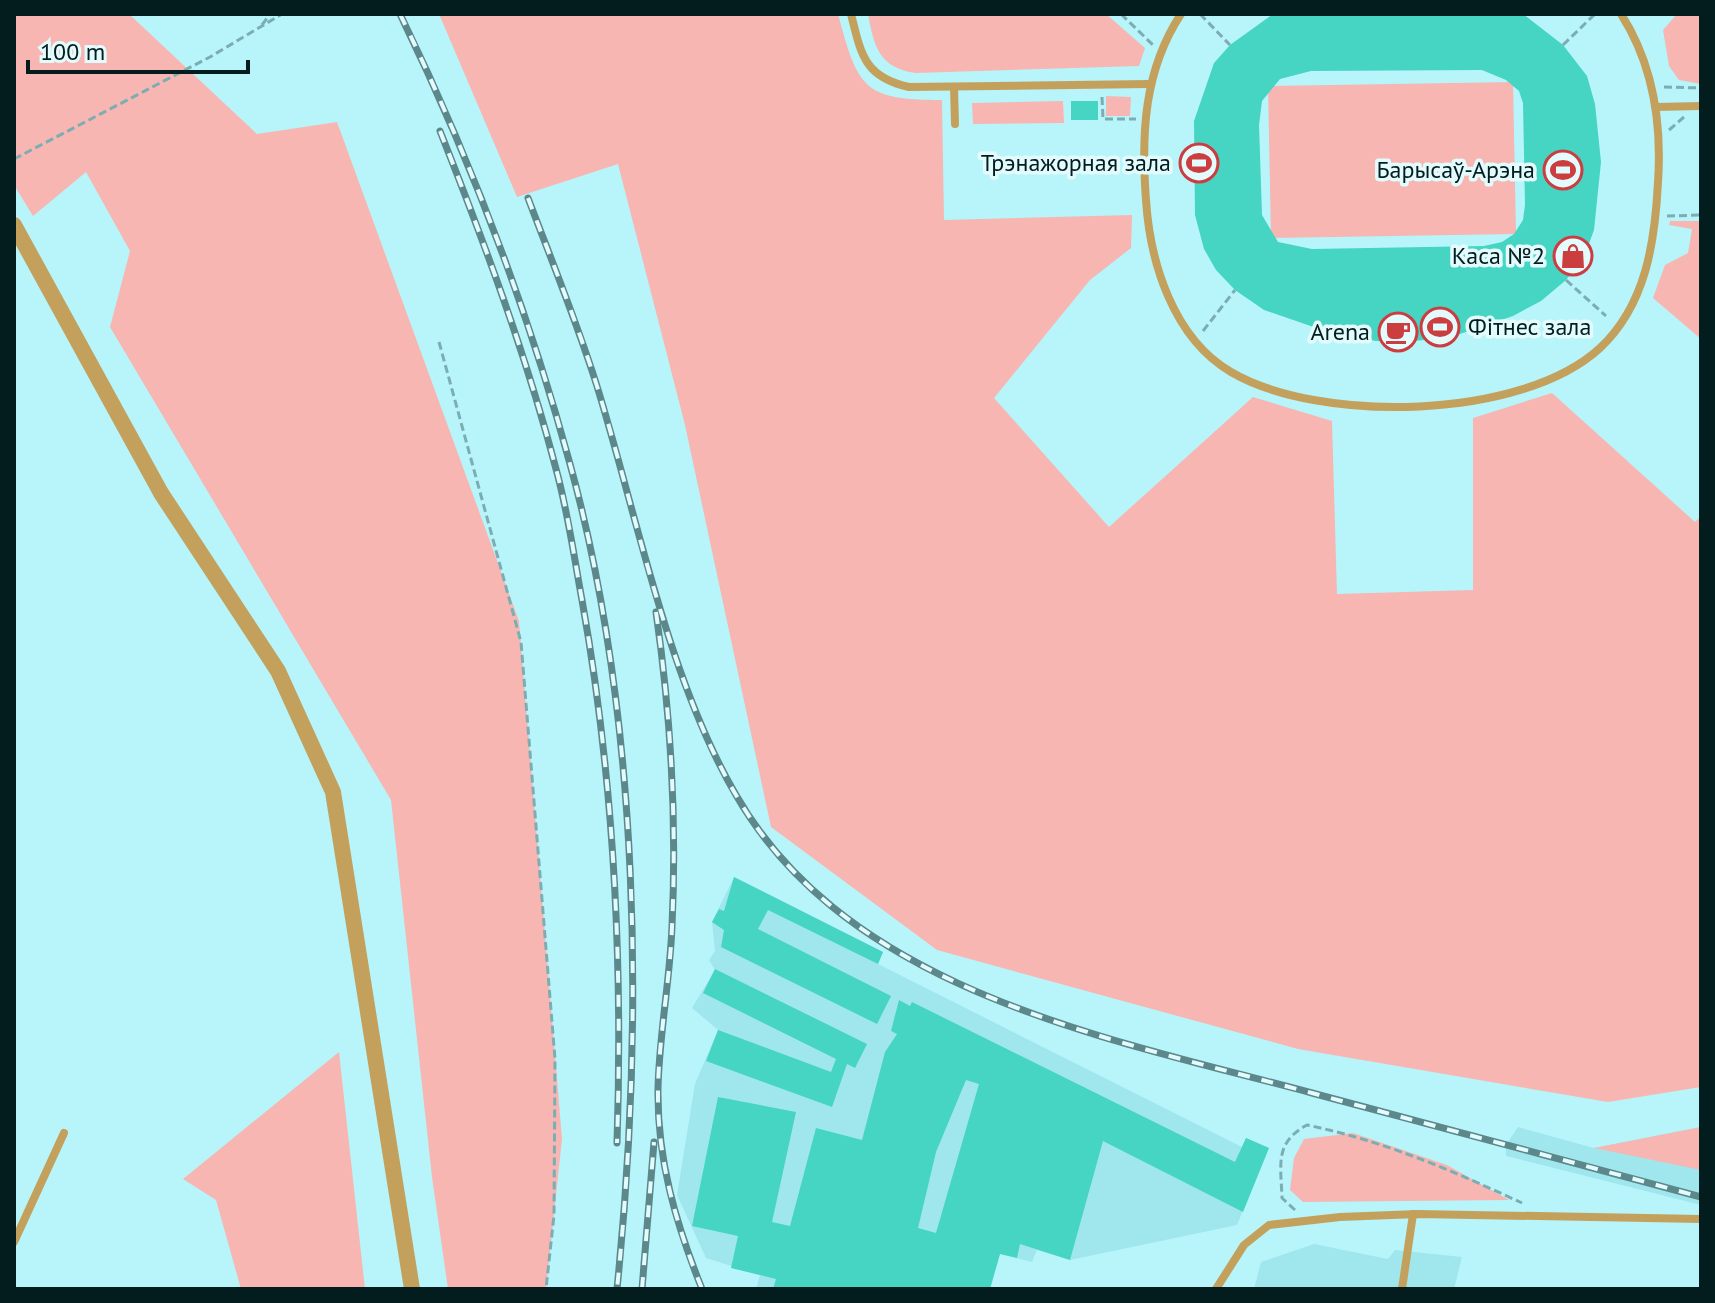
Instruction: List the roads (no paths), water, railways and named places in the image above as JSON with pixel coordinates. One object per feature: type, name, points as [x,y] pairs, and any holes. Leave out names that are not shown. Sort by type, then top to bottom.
[{"type":"street","points":[[14,225],[161,493],[278,671],[333,792],[412,1289]]},
{"type":"lane","points":[[851,14],[864,59],[876,75],[889,83],[909,87],[1150,84]]},
{"type":"lane","points":[[1181,14],[1165,37],[1150,84],[1144,155],[1148,224],[1159,275],[1190,335],[1230,372],[1316,401],[1361,406],[1447,405],[1490,398],[1573,369],[1601,347],[1630,308],[1643,284],[1649,260],[1656,226],[1659,171],[1656,107],[1645,57],[1621,14]]},
{"type":"lane","points":[[954,87],[955,124]]},
{"type":"lane","points":[[1656,107],[1701,106]]},
{"type":"lane","points":[[14,1242],[64,1133]]},
{"type":"lane","points":[[1402,1289],[1413,1214]]},
{"type":"lane","points":[[1216,1289],[1244,1245],[1269,1225],[1413,1214],[1701,1219]]},
{"type":"railway","points":[[400,14],[450,123],[496,235],[554,406],[594,563],[611,664],[623,769],[630,874],[633,980],[631,1085],[617,1289]]},
{"type":"railway","points":[[440,131],[488,256],[531,383],[560,485],[582,600],[602,735],[614,870],[619,1007],[617,1143]]},
{"type":"railway","points":[[528,198],[588,359],[672,647],[712,749],[736,795],[785,862],[845,917],[915,962],[991,998],[1071,1027],[1701,1197]]},
{"type":"railway","points":[[656,612],[669,730],[674,847],[671,947],[659,1069],[659,1115],[670,1191],[702,1289]]},
{"type":"railway","points":[[642,1289],[654,1142]]},
{"type":"place","name":"Трэнажорная зала","points":[[1199,163]]},
{"type":"place","name":"Барысаў-Арэна","points":[[1563,170]]},
{"type":"place","name":"Каса №2","points":[[1573,256]]},
{"type":"place","name":"Фітнес зала","points":[[1440,327]]},
{"type":"place","name":"Arena","points":[[1398,332]]}]
